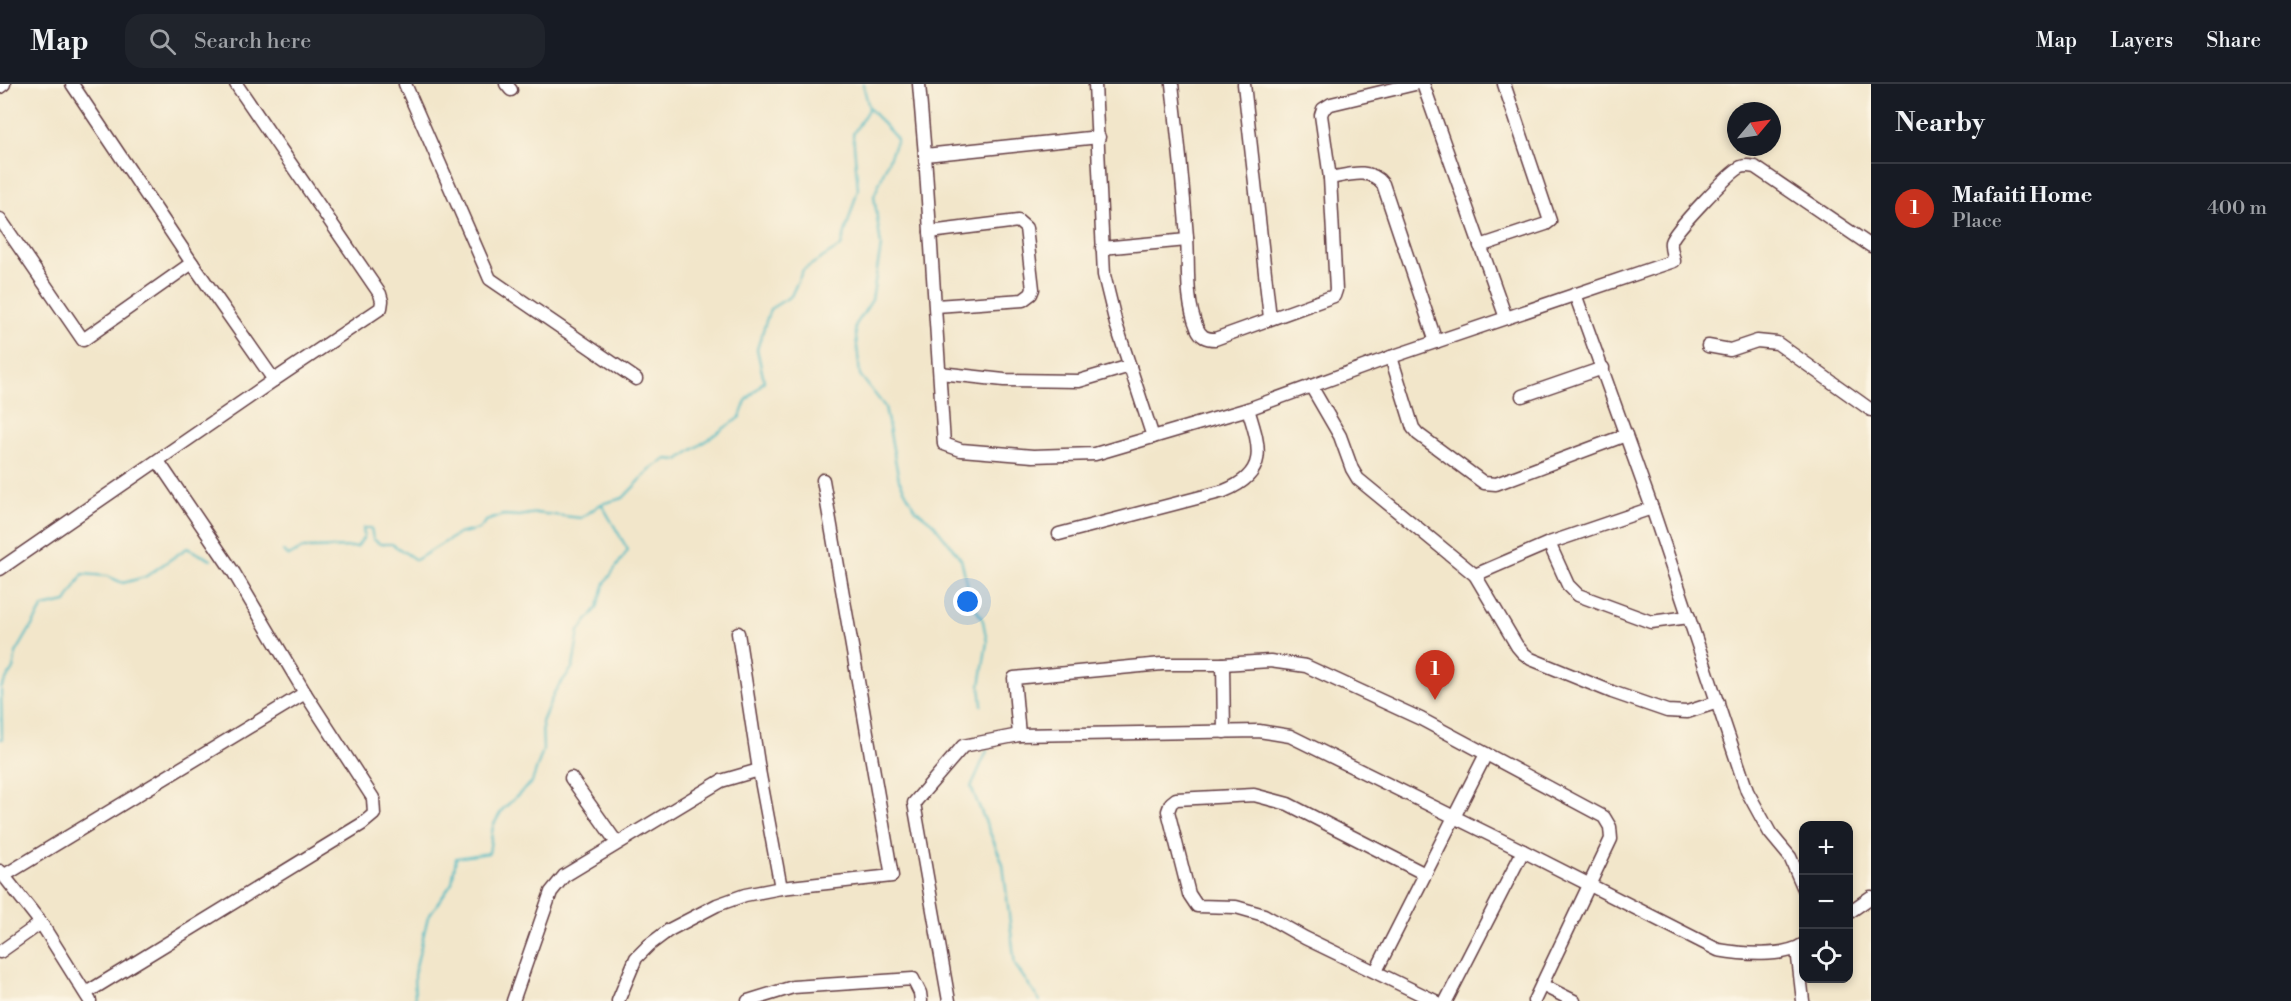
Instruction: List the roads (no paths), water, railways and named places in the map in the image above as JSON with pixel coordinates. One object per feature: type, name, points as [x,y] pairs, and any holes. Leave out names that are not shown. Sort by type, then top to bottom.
[{"type":"street","points":[[72,84],[192,264],[274,380]]},
{"type":"street","points":[[0,569],[381,308],[380,294],[236,84]]},
{"type":"street","points":[[405,84],[490,279],[636,379]]},
{"type":"street","points":[[919,84],[926,155],[944,444],[961,450],[1033,456],[1095,454],[1248,409],[1391,357],[1674,261],[1671,246],[1673,237],[1729,177],[1737,170],[1748,166],[1755,167],[1871,246]]},
{"type":"street","points":[[1095,84],[1102,248],[1110,305],[1153,437]]},
{"type":"street","points":[[1172,84],[1187,240],[1189,297],[1197,330],[1208,339],[1215,339],[1331,298],[1336,294],[1330,178],[1321,115],[1323,110],[1331,104],[1415,84]]},
{"type":"street","points":[[1244,84],[1270,318]]},
{"type":"street","points":[[1423,84],[1506,318]]},
{"type":"street","points":[[1480,246],[1550,221],[1504,84]]},
{"type":"street","points":[[926,155],[1099,137]]},
{"type":"street","points":[[1330,178],[1366,173],[1378,178],[1383,184],[1436,342]]},
{"type":"street","points":[[0,219],[83,340],[192,264]]},
{"type":"street","points":[[930,232],[1017,221],[1022,223],[1026,228],[1033,289],[1031,294],[1023,300],[936,306]]},
{"type":"street","points":[[1102,248],[1187,240]]},
{"type":"street","points":[[1575,294],[1652,508],[1748,791],[1770,833],[1790,857],[1799,879]]},
{"type":"street","points":[[1708,346],[1730,350],[1757,341],[1777,343],[1871,410]]},
{"type":"street","points":[[1391,357],[1413,428],[1484,483],[1496,484],[1626,435]]},
{"type":"street","points":[[940,373],[1004,380],[1067,381],[1087,379],[1130,366]]},
{"type":"street","points":[[1522,396],[1603,368]]},
{"type":"street","points":[[1311,386],[1340,436],[1352,469],[1358,478],[1475,575],[1523,653],[1531,659],[1612,692],[1667,711],[1687,712],[1718,702]]},
{"type":"street","points":[[1059,534],[1224,491],[1245,481],[1252,474],[1256,465],[1258,447],[1248,409]]},
{"type":"street","points":[[158,461],[234,573],[304,693],[373,798],[374,814],[362,824],[88,997],[41,923],[2,873],[304,693]]},
{"type":"street","points":[[618,1001],[636,958],[649,945],[669,930],[717,905],[746,895],[781,888],[892,876],[823,480]]},
{"type":"street","points":[[1475,575],[1550,543],[1652,508]]},
{"type":"street","points":[[1550,543],[1568,585],[1578,595],[1651,622],[1689,617]]},
{"type":"street","points":[[738,633],[759,770],[781,888]]},
{"type":"street","points":[[1018,735],[1014,678],[1162,664],[1270,661],[1306,666],[1421,719],[1604,817],[1610,827],[1611,839],[1534,1001]]},
{"type":"street","points":[[1223,664],[1224,732]]},
{"type":"street","points":[[949,1001],[914,803],[963,746],[1018,735],[1259,731],[1290,736],[1718,950],[1750,955],[1799,947]]},
{"type":"street","points":[[1376,971],[1486,754]]},
{"type":"street","points":[[513,1001],[551,892],[564,876],[721,781],[759,770]]},
{"type":"street","points":[[571,778],[617,843]]},
{"type":"street","points":[[1425,874],[1288,804],[1266,796],[1176,799],[1171,803],[1167,814],[1194,904],[1200,908],[1236,907],[1264,915],[1305,938],[1435,1001]]},
{"type":"street","points":[[1446,1001],[1450,998],[1523,851]]},
{"type":"street","points":[[1853,910],[1871,897]]},
{"type":"street","points":[[0,952],[41,923]]},
{"type":"street","points":[[748,1001],[793,987],[913,979],[921,1001]]},
{"type":"street","points":[[1802,983],[1803,1001]]},
{"type":"street","points":[[1542,985],[1574,1001]]},
{"type":"waterway","points":[[283,551],[289,556],[303,548],[357,547],[364,537],[363,528],[371,528],[373,539],[380,544],[392,544],[416,560],[458,534],[479,529],[486,521],[503,515],[519,516],[536,513],[581,518],[601,504],[623,498],[653,467],[667,459],[678,460],[740,417],[746,401],[764,381],[757,349],[770,309],[791,296],[803,270],[841,246],[858,189],[853,134],[869,108],[863,84]]},
{"type":"waterway","points":[[869,108],[897,139],[874,196],[881,246],[872,300],[855,326],[860,375],[885,407],[899,480],[915,509],[933,523],[961,559],[971,600],[983,621],[987,642],[980,686],[982,705]]},
{"type":"waterway","points":[[415,1001],[414,975],[428,917],[452,883],[456,858],[489,853],[493,826],[502,810],[532,782],[543,750],[542,722],[555,691],[573,667],[579,631],[597,608],[605,583],[628,550],[602,505]]},
{"type":"waterway","points":[[0,739],[2,739],[1,688],[13,669],[16,653],[43,607],[66,602],[83,574],[107,576],[123,583],[145,577],[187,548],[211,560]]},
{"type":"waterway","points":[[987,751],[971,787],[1003,864],[1015,965],[1040,1001]]},
{"type":"place","name":"Mafaiti Home","points":[[1435,700]]}]
